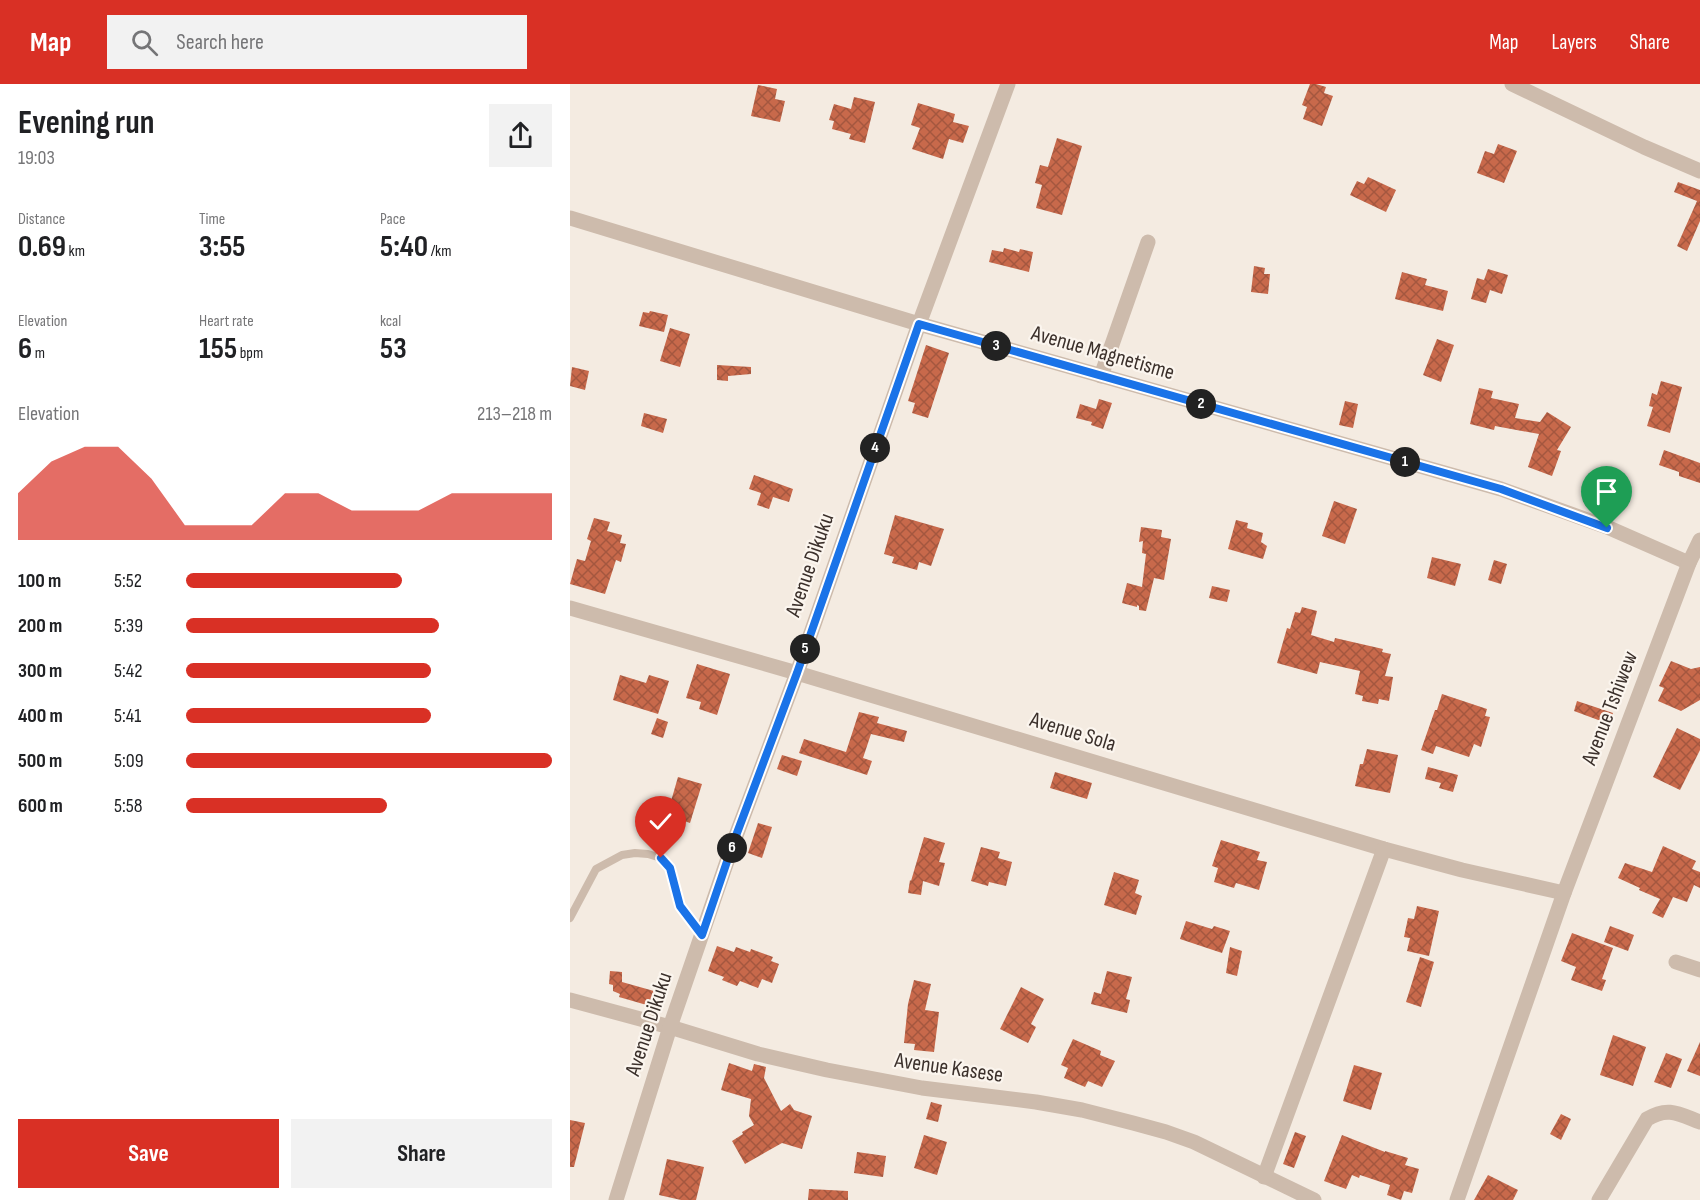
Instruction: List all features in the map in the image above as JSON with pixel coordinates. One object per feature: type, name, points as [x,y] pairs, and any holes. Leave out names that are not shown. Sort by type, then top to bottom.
[{"type":"street","name":"Avenue Dikuku","points":[[616,1200],[670,1027],[734,841],[797,673],[919,324],[1008,84]]},
{"type":"street","points":[[1512,84],[1700,171]]},
{"type":"street","name":"Avenue Magnetisme","points":[[570,218],[919,324],[1501,489],[1607,528],[1689,563]]},
{"type":"street","points":[[1101,376],[1148,242]]},
{"type":"street","name":"Avenue Tshiwew","points":[[1457,1200],[1564,893],[1689,563],[1700,540]]},
{"type":"street","name":"Avenue Sola","points":[[570,608],[797,673],[1384,849],[1462,870],[1564,893]]},
{"type":"street","points":[[1264,1177],[1384,849]]},
{"type":"street","points":[[1676,962],[1700,970]]},
{"type":"street","name":"Avenue Kasese","points":[[570,1000],[758,1054],[873,1080],[1082,1110],[1166,1132],[1194,1142],[1314,1200]]},
{"type":"street","points":[[1599,1200],[1647,1119],[1656,1113],[1666,1111],[1676,1112],[1700,1122]]},
{"type":"lane","points":[[570,918],[596,869],[622,855],[635,853],[661,858],[670,868],[680,906],[702,935]]},
{"type":"building","points":[[1310,84],[1326,87],[1324,93],[1333,96],[1322,126],[1303,119],[1307,107],[1302,105]]},
{"type":"building","points":[[758,85],[777,89],[775,99],[785,101],[780,122],[751,116]]},
{"type":"building","points":[[854,97],[875,102],[865,143],[849,139],[851,134],[832,129],[834,121],[829,120],[834,104],[851,109]]},
{"type":"building","points":[[918,103],[955,114],[953,122],[969,126],[963,143],[949,139],[943,159],[912,149],[920,128],[911,125]]},
{"type":"building","points":[[1057,138],[1082,146],[1062,215],[1036,208],[1042,185],[1035,183],[1040,165],[1048,167]]},
{"type":"building","points":[[1498,144],[1517,151],[1504,183],[1477,173],[1485,151],[1494,154]]},
{"type":"building","points":[[1368,177],[1396,190],[1386,212],[1350,195],[1357,181],[1364,184]]},
{"type":"building","points":[[1678,182],[1700,190],[1700,221],[1687,251],[1677,246],[1697,201],[1674,192]]},
{"type":"building","points":[[1004,248],[1019,252],[1020,249],[1033,252],[1029,272],[989,262],[992,250],[1003,252]]},
{"type":"building","points":[[1254,266],[1265,268],[1264,274],[1270,274],[1268,294],[1251,292]]},
{"type":"building","points":[[1488,269],[1508,275],[1502,294],[1490,290],[1486,303],[1471,299],[1477,278],[1484,280]]},
{"type":"building","points":[[1402,272],[1427,279],[1425,285],[1448,291],[1443,311],[1395,299]]},
{"type":"building","points":[[650,311],[668,315],[664,332],[639,326],[643,312],[649,313]]},
{"type":"building","points":[[670,328],[690,334],[680,367],[660,361]]},
{"type":"building","points":[[1437,339],[1454,345],[1441,382],[1423,375]]},
{"type":"building","points":[[926,345],[949,353],[928,418],[912,413],[915,403],[908,401]]},
{"type":"building","points":[[717,365],[751,367],[751,374],[728,376],[728,381],[717,380]]},
{"type":"building","points":[[572,367],[589,371],[585,390],[570,386]]},
{"type":"building","points":[[1661,381],[1682,387],[1670,433],[1647,426],[1653,407],[1649,406],[1652,393],[1657,395]]},
{"type":"building","points":[[1479,388],[1493,391],[1491,398],[1519,404],[1515,418],[1540,422],[1547,412],[1571,427],[1557,450],[1561,451],[1552,476],[1528,467],[1539,434],[1495,426],[1494,430],[1470,424]]},
{"type":"building","points":[[1099,399],[1112,403],[1103,429],[1091,425],[1092,422],[1076,418],[1080,404],[1096,409]]},
{"type":"building","points":[[1345,401],[1358,404],[1353,428],[1339,425]]},
{"type":"building","points":[[644,413],[667,419],[663,433],[641,426]]},
{"type":"building","points":[[1664,450],[1700,463],[1700,483],[1679,476],[1679,472],[1659,465]]},
{"type":"building","points":[[754,475],[793,489],[789,502],[773,497],[769,509],[757,505],[761,493],[749,489]]},
{"type":"building","points":[[1334,501],[1357,509],[1345,544],[1322,536]]},
{"type":"building","points":[[895,515],[944,529],[931,566],[919,562],[917,570],[892,563],[894,557],[884,554]]},
{"type":"building","points":[[594,518],[610,522],[607,531],[622,535],[620,543],[626,544],[621,562],[616,560],[605,594],[570,584],[577,559],[585,561],[591,541],[587,539]]},
{"type":"building","points":[[1236,520],[1248,523],[1247,528],[1263,533],[1261,542],[1267,546],[1263,559],[1228,549]]},
{"type":"building","points":[[1141,527],[1162,530],[1161,537],[1171,539],[1164,580],[1154,578],[1146,611],[1139,610],[1137,605],[1137,607],[1122,603],[1127,583],[1142,587],[1146,554],[1142,553],[1143,541],[1139,542]]},
{"type":"building","points":[[1432,557],[1461,564],[1455,586],[1427,578]]},
{"type":"building","points":[[1494,560],[1507,564],[1501,584],[1488,580]]},
{"type":"building","points":[[1212,586],[1230,590],[1227,602],[1209,598]]},
{"type":"building","points":[[1302,607],[1317,611],[1311,635],[1334,642],[1335,638],[1383,649],[1382,652],[1391,654],[1385,676],[1393,677],[1389,701],[1379,699],[1378,704],[1362,701],[1363,696],[1355,694],[1360,671],[1320,662],[1317,674],[1277,663],[1287,628],[1290,629],[1295,612],[1300,613]]},
{"type":"building","points":[[1671,661],[1691,669],[1700,667],[1700,700],[1681,711],[1658,701],[1664,688],[1659,686]]},
{"type":"building","points":[[697,664],[730,674],[717,715],[699,709],[701,702],[686,698]]},
{"type":"building","points":[[620,675],[646,683],[649,675],[669,681],[658,714],[613,700]]},
{"type":"building","points":[[1442,694],[1487,709],[1485,716],[1490,717],[1481,747],[1474,744],[1469,757],[1436,746],[1433,754],[1421,750]]},
{"type":"building","points":[[1577,701],[1613,713],[1609,724],[1574,711]]},
{"type":"building","points":[[859,712],[879,717],[877,723],[907,731],[904,742],[871,734],[863,758],[872,761],[867,775],[799,753],[804,739],[846,752]]},
{"type":"building","points":[[657,718],[668,722],[663,738],[651,734]]},
{"type":"building","points":[[1677,728],[1700,739],[1700,750],[1680,790],[1653,777]]},
{"type":"building","points":[[1367,749],[1398,755],[1390,793],[1355,786],[1360,764],[1363,764]]},
{"type":"building","points":[[782,755],[802,761],[797,776],[777,769]]},
{"type":"building","points":[[1428,767],[1458,775],[1453,792],[1439,788],[1441,783],[1425,779]]},
{"type":"building","points":[[1055,772],[1092,783],[1087,799],[1050,788]]},
{"type":"building","points":[[678,777],[702,784],[690,823],[667,815]]},
{"type":"building","points":[[758,823],[772,827],[762,858],[748,853]]},
{"type":"building","points":[[924,837],[945,843],[939,862],[945,863],[939,886],[923,881],[921,895],[908,893],[910,880]]},
{"type":"building","points":[[1221,840],[1260,852],[1257,860],[1267,862],[1259,890],[1236,883],[1234,888],[1214,882],[1218,868],[1212,866]]},
{"type":"building","points":[[1663,846],[1696,861],[1692,869],[1700,872],[1700,888],[1694,885],[1687,902],[1673,897],[1663,918],[1652,913],[1660,899],[1618,878],[1625,863],[1652,872]]},
{"type":"building","points":[[981,847],[1000,852],[998,858],[1012,862],[1006,886],[989,882],[988,886],[971,881]]},
{"type":"building","points":[[1114,872],[1139,880],[1135,893],[1142,896],[1136,915],[1104,905]]},
{"type":"building","points":[[1417,906],[1439,911],[1429,956],[1407,951],[1410,938],[1404,937],[1408,918],[1414,919]]},
{"type":"building","points":[[1186,921],[1212,929],[1214,926],[1230,931],[1222,953],[1180,939]]},
{"type":"building","points":[[1610,926],[1634,935],[1628,951],[1604,942]]},
{"type":"building","points":[[1572,933],[1613,948],[1602,979],[1606,980],[1602,991],[1571,980],[1576,967],[1561,961]]},
{"type":"building","points":[[717,946],[734,952],[736,947],[750,952],[751,949],[773,957],[771,961],[779,964],[772,983],[762,979],[758,988],[740,981],[737,986],[722,980],[724,977],[708,971]]},
{"type":"building","points":[[1230,947],[1242,951],[1237,976],[1226,973]]},
{"type":"building","points":[[1420,957],[1434,962],[1421,1007],[1406,1002]]},
{"type":"building","points":[[610,971],[622,972],[622,982],[661,993],[657,1008],[619,997],[620,994],[613,991],[613,985],[609,984]]},
{"type":"building","points":[[1107,971],[1132,977],[1126,999],[1130,1000],[1127,1013],[1091,1004],[1094,992],[1101,994]]},
{"type":"building","points":[[914,980],[931,984],[925,1010],[939,1012],[934,1052],[914,1050],[915,1044],[904,1043],[908,1004]]},
{"type":"building","points":[[1021,987],[1044,999],[1031,1024],[1036,1027],[1028,1043],[1000,1029]]},
{"type":"building","points":[[1613,1035],[1646,1047],[1633,1086],[1600,1075]]},
{"type":"building","points":[[1073,1039],[1101,1051],[1100,1055],[1115,1061],[1102,1087],[1088,1081],[1085,1087],[1064,1078],[1068,1068],[1061,1065]]},
{"type":"building","points":[[1700,1042],[1700,1076],[1687,1071]]},
{"type":"building","points":[[1666,1053],[1682,1059],[1671,1088],[1654,1082]]},
{"type":"building","points":[[729,1063],[752,1071],[754,1064],[766,1067],[764,1078],[781,1111],[790,1104],[794,1110],[812,1116],[802,1149],[782,1143],[745,1164],[732,1141],[754,1125],[749,1116],[751,1099],[721,1090]]},
{"type":"building","points":[[1354,1065],[1382,1073],[1371,1110],[1343,1101]]},
{"type":"building","points":[[931,1102],[942,1105],[938,1122],[926,1119]]},
{"type":"building","points":[[1561,1114],[1571,1119],[1561,1140],[1550,1134]]},
{"type":"building","points":[[570,1120],[585,1123],[574,1167],[570,1167]]},
{"type":"building","points":[[1295,1132],[1306,1136],[1294,1168],[1283,1164]]},
{"type":"building","points":[[924,1135],[947,1142],[937,1175],[914,1168]]},
{"type":"building","points":[[1342,1135],[1385,1152],[1408,1158],[1405,1165],[1419,1169],[1412,1193],[1404,1191],[1401,1200],[1387,1195],[1390,1185],[1360,1175],[1359,1178],[1352,1175],[1346,1189],[1324,1181]]},
{"type":"building","points":[[857,1152],[886,1156],[883,1177],[854,1173]]},
{"type":"building","points":[[667,1159],[704,1167],[696,1200],[681,1200],[659,1195]]},
{"type":"building","points":[[1488,1175],[1518,1190],[1513,1200],[1474,1200]]},
{"type":"building","points":[[809,1189],[848,1191],[848,1200],[808,1200]]},
{"type":"route","points":[[661,858],[670,868],[680,906],[702,935],[734,841],[797,673],[919,324],[1501,489],[1607,528]]}]
